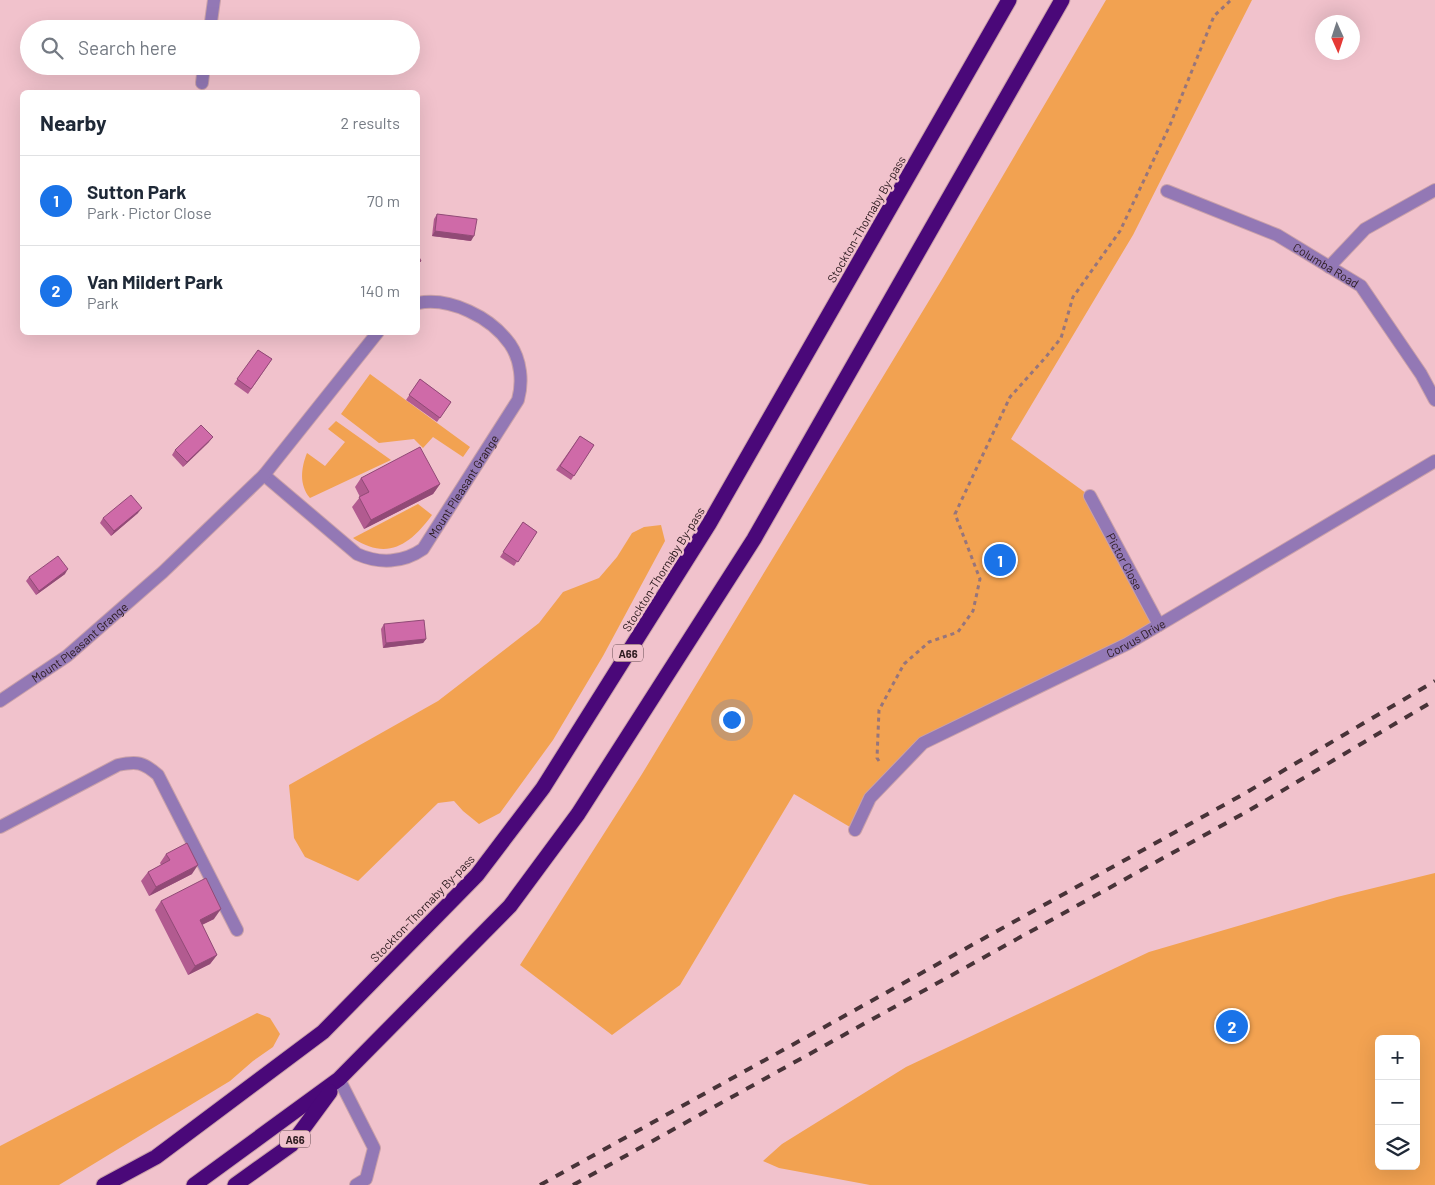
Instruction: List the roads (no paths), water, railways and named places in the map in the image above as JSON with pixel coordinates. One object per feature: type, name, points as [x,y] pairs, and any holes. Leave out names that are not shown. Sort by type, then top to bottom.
[{"type":"highway","name":"Stockton-Thornaby By-pass","points":[[104,1185],[156,1157],[323,1032],[477,875],[543,788],[709,524],[1009,0]]},
{"type":"highway","name":"A66","points":[[236,1185],[291,1145],[339,1079],[510,906],[578,814],[754,538],[1062,0]]},
{"type":"highway","name":"A66","points":[[194,1185],[339,1079]]},
{"type":"street","points":[[211,20],[214,0]]},
{"type":"street","points":[[202,83],[203,75]]},
{"type":"street","points":[[1329,266],[1366,229],[1435,190]]},
{"type":"street","name":"Columba Road","points":[[1167,191],[1277,235],[1361,286],[1421,374],[1435,400]]},
{"type":"street","name":"Mount Pleasant Grange","points":[[264,475],[357,554],[368,559],[385,562],[415,554],[423,549],[518,400],[521,381],[517,360],[510,344],[484,320],[464,308],[446,303],[426,301],[420,302]]},
{"type":"street","name":"Mount Pleasant Grange","points":[[0,701],[67,656],[163,572],[264,475],[376,335]]},
{"type":"street","name":"Corvus Drive","points":[[855,830],[870,798],[923,743],[1127,644],[1435,461]]},
{"type":"street","name":"Pictor Close","points":[[1090,496],[1159,625]]},
{"type":"street","points":[[0,827],[118,765],[129,762],[141,763],[158,775],[237,930]]},
{"type":"street","points":[[339,1079],[374,1148],[366,1179],[356,1185]]},
{"type":"railway","points":[[540,1185],[1242,795],[1435,681]]},
{"type":"railway","points":[[573,1185],[1248,811],[1435,700]]},
{"type":"place","name":"Sutton Park","points":[[1000,560]]},
{"type":"place","name":"Van Mildert Park","points":[[1232,1026]]}]
